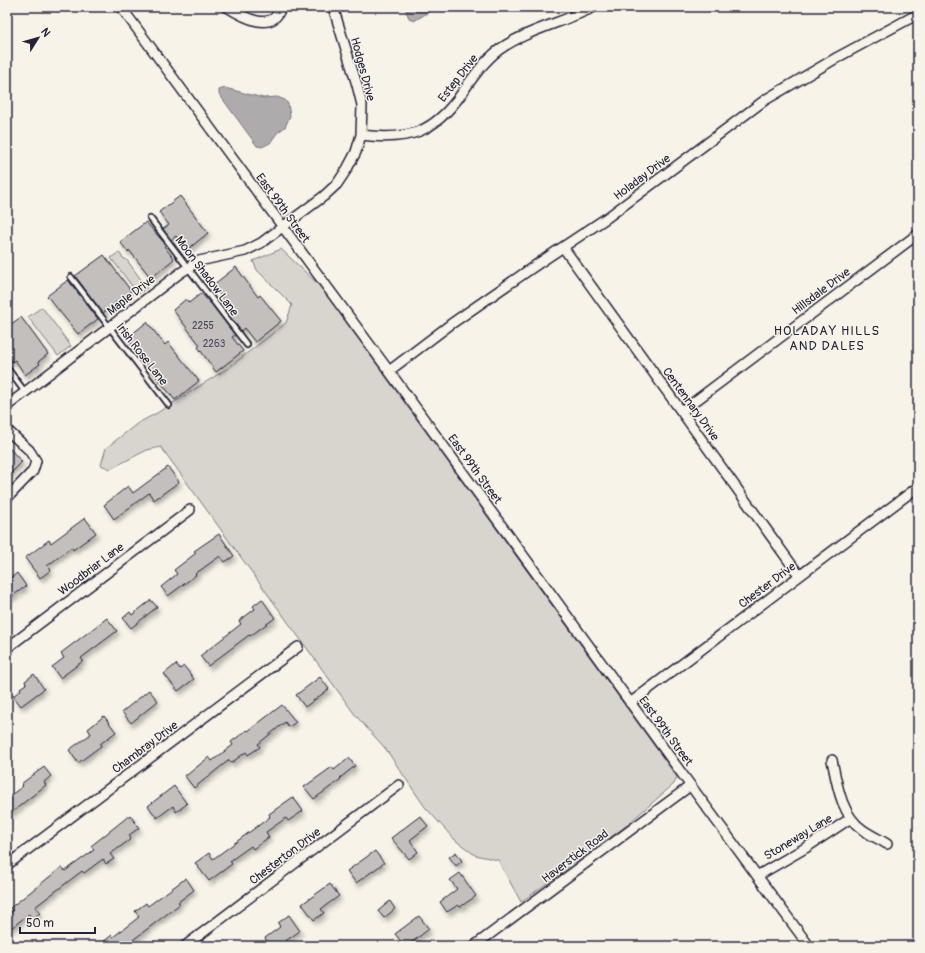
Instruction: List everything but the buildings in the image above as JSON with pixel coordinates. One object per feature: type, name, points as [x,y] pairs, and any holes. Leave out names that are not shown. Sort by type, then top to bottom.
[{"type":"street","name":"East 99th Street","points":[[120,7],[389,371],[690,786],[810,946]]},
{"type":"street","points":[[227,7],[246,17],[262,22],[268,22],[276,18],[280,7]]},
{"type":"street","name":"Hodges Drive","points":[[283,228],[337,184],[352,161],[361,135],[362,119],[360,96],[332,7]]},
{"type":"street","name":"Estep Drive","points":[[361,135],[401,137],[413,134],[430,126],[450,110],[480,68],[499,50],[526,36],[594,7]]},
{"type":"street","name":"Holaday Drive","points":[[389,371],[452,324],[608,217],[765,100],[838,57],[918,14]]},
{"type":"street","name":"Maple Drive","points":[[7,406],[188,267],[199,261],[244,251],[261,243],[283,228]]},
{"type":"street","name":"Hillsdale Drive","points":[[682,411],[918,234]]},
{"type":"street","name":"Centennary Drive","points":[[563,247],[799,575]]},
{"type":"street","points":[[7,430],[29,450],[36,461],[33,471],[7,498]]},
{"type":"street","name":"Chester Drive","points":[[630,703],[918,487]]},
{"type":"street","name":"Woodbriar Lane","points":[[7,648],[190,510]]},
{"type":"street","name":"Chambray Drive","points":[[7,865],[298,647]]},
{"type":"street","points":[[832,760],[841,797],[851,818],[862,830],[887,844]]},
{"type":"street","name":"Chesterton Drive","points":[[185,946],[399,785]]},
{"type":"street","name":"Haverstick Road","points":[[474,946],[690,786]]},
{"type":"street","name":"Stoneway Lane","points":[[757,876],[807,847],[851,818]]},
{"type":"lane","name":"Moon Shadow Lane","points":[[150,218],[247,345]]},
{"type":"lane","name":"Irish Rose Lane","points":[[70,277],[169,405]]},
{"type":"lane","points":[[7,368],[25,392]]},
{"type":"shaded area","points":[[408,7],[436,7],[414,21],[409,18],[406,11]]},
{"type":"shaded area","points":[[225,88],[263,98],[277,97],[285,100],[288,104],[290,116],[285,127],[277,133],[270,143],[262,147],[257,146],[219,94],[219,90]]},
{"type":"shaded area","points":[[281,249],[318,284],[677,777],[674,784],[622,829],[521,902],[498,860],[475,855],[455,840],[425,807],[385,748],[356,716],[161,447],[147,450],[110,469],[101,465],[106,448],[138,423],[157,413],[228,368],[286,323],[292,305],[257,270],[253,261]]},
{"type":"shaded area","points":[[119,252],[123,258],[127,260],[147,288],[138,294],[111,258]]},
{"type":"shaded area","points":[[42,307],[71,346],[58,356],[28,317]]},
{"type":"district","name":"HOLADAY HILLS AND DALES","points":[[827,338]]}]
